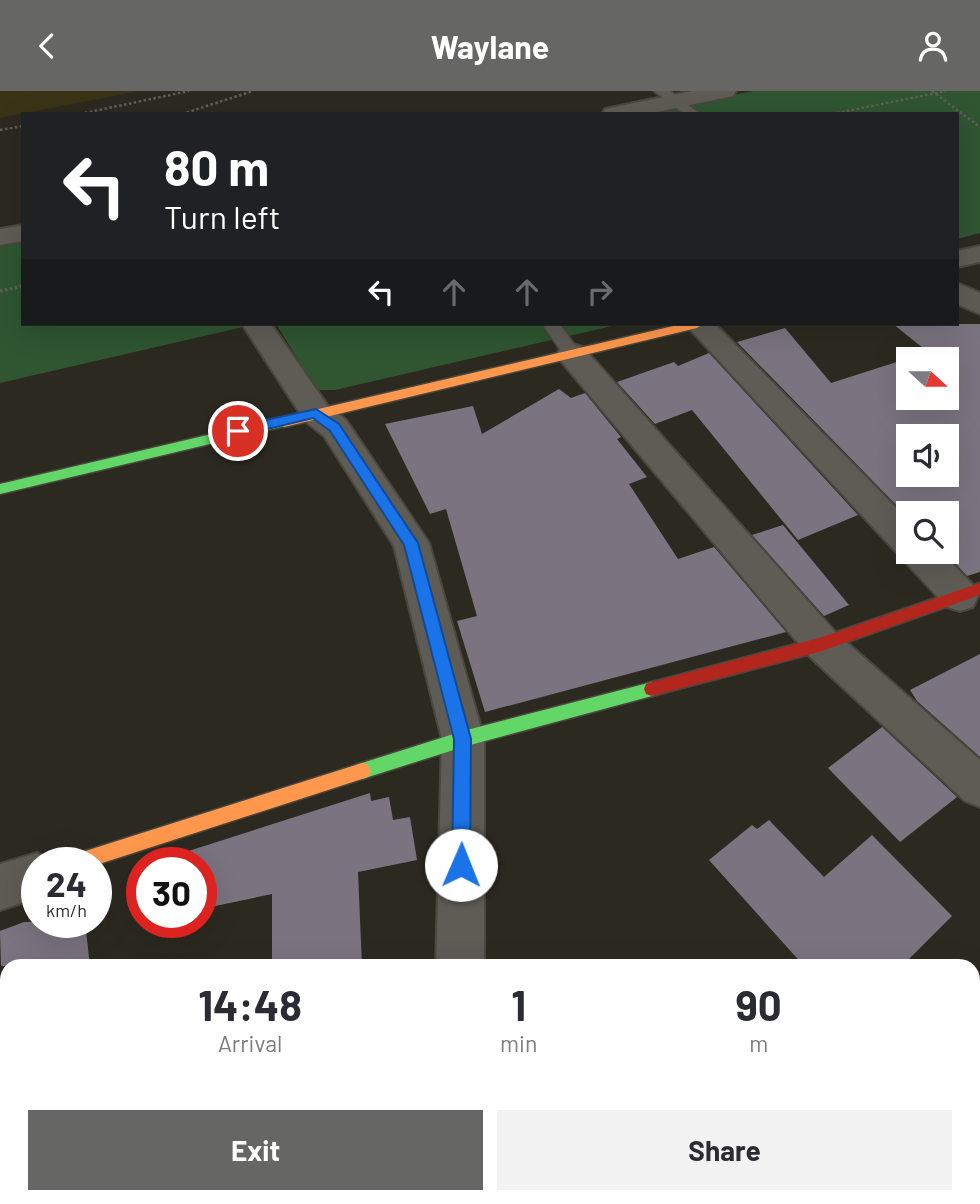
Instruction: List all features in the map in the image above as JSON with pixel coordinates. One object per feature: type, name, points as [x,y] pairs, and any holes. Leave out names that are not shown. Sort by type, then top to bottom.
[{"type":"street","points":[[624,112],[725,91]]},
{"type":"street","points":[[0,237],[21,233]]},
{"type":"street","points":[[959,259],[980,254]]},
{"type":"street","points":[[959,293],[980,305]]},
{"type":"street","points":[[257,326],[316,413],[335,428],[411,543],[463,739],[460,959]]},
{"type":"street","points":[[0,489],[690,326]]},
{"type":"street","points":[[700,326],[896,530]]},
{"type":"street","points":[[572,354],[822,644],[980,787]]},
{"type":"street","points":[[934,564],[970,592]]},
{"type":"street","points":[[112,851],[463,739],[822,644],[970,592]]},
{"type":"street","points":[[0,887],[21,880]]},
{"type":"lane","points":[[552,326],[572,354]]},
{"type":"path","points":[[89,112],[189,91]]},
{"type":"path","points":[[188,112],[253,91]]},
{"type":"path","points":[[841,112],[946,91]]},
{"type":"path","points":[[934,92],[980,127]]},
{"type":"path","points":[[0,130],[21,125]]},
{"type":"path","points":[[0,291],[21,286]]},
{"type":"green space","points":[[753,91],[980,91],[980,233],[959,238],[959,112],[653,112]]},
{"type":"green space","points":[[21,241],[21,326],[247,326],[0,383],[0,245]]},
{"type":"green space","points":[[277,326],[612,326],[335,390],[317,390]]},
{"type":"sand","points":[[0,91],[139,91],[21,112],[0,118]]},
{"type":"building","points":[[980,324],[980,572],[967,576],[956,564],[959,564],[959,501],[896,501],[896,505],[737,342],[785,328],[831,383],[896,362],[896,410],[959,410],[959,347],[922,347],[896,326]]},
{"type":"building","points":[[709,353],[858,515],[798,540],[692,410],[655,424],[617,382],[674,362],[678,366]]},
{"type":"building","points":[[559,389],[571,398],[585,393],[621,437],[617,439],[647,477],[629,484],[678,559],[714,547],[786,632],[485,712],[457,621],[477,616],[446,509],[430,514],[385,424],[473,406],[482,434]]},
{"type":"building","points":[[783,525],[849,605],[824,616],[752,535]]},
{"type":"building","points":[[980,654],[980,757],[917,701],[910,690]]},
{"type":"building","points":[[882,727],[957,797],[900,842],[828,768]]},
{"type":"building","points":[[370,793],[371,801],[389,797],[393,820],[410,817],[417,860],[358,872],[362,959],[272,959],[272,894],[217,906],[217,847],[201,847]]},
{"type":"building","points":[[769,820],[824,877],[872,835],[952,916],[909,959],[798,959],[709,860],[752,825],[757,829]]},
{"type":"building","points":[[21,923],[21,938],[87,938],[89,959],[1,959],[0,931]]},
{"type":"traffic: fast","points":[[0,489],[284,422]]},
{"type":"traffic: fast","points":[[362,771],[463,739],[652,689]]},
{"type":"traffic: slow","points":[[284,422],[689,326]]},
{"type":"traffic: slow","points":[[112,851],[362,771]]},
{"type":"traffic: jam","points":[[652,689],[822,644],[980,589]]},
{"type":"route","points":[[238,431],[316,413],[335,428],[411,543],[463,739],[461,865]]}]
